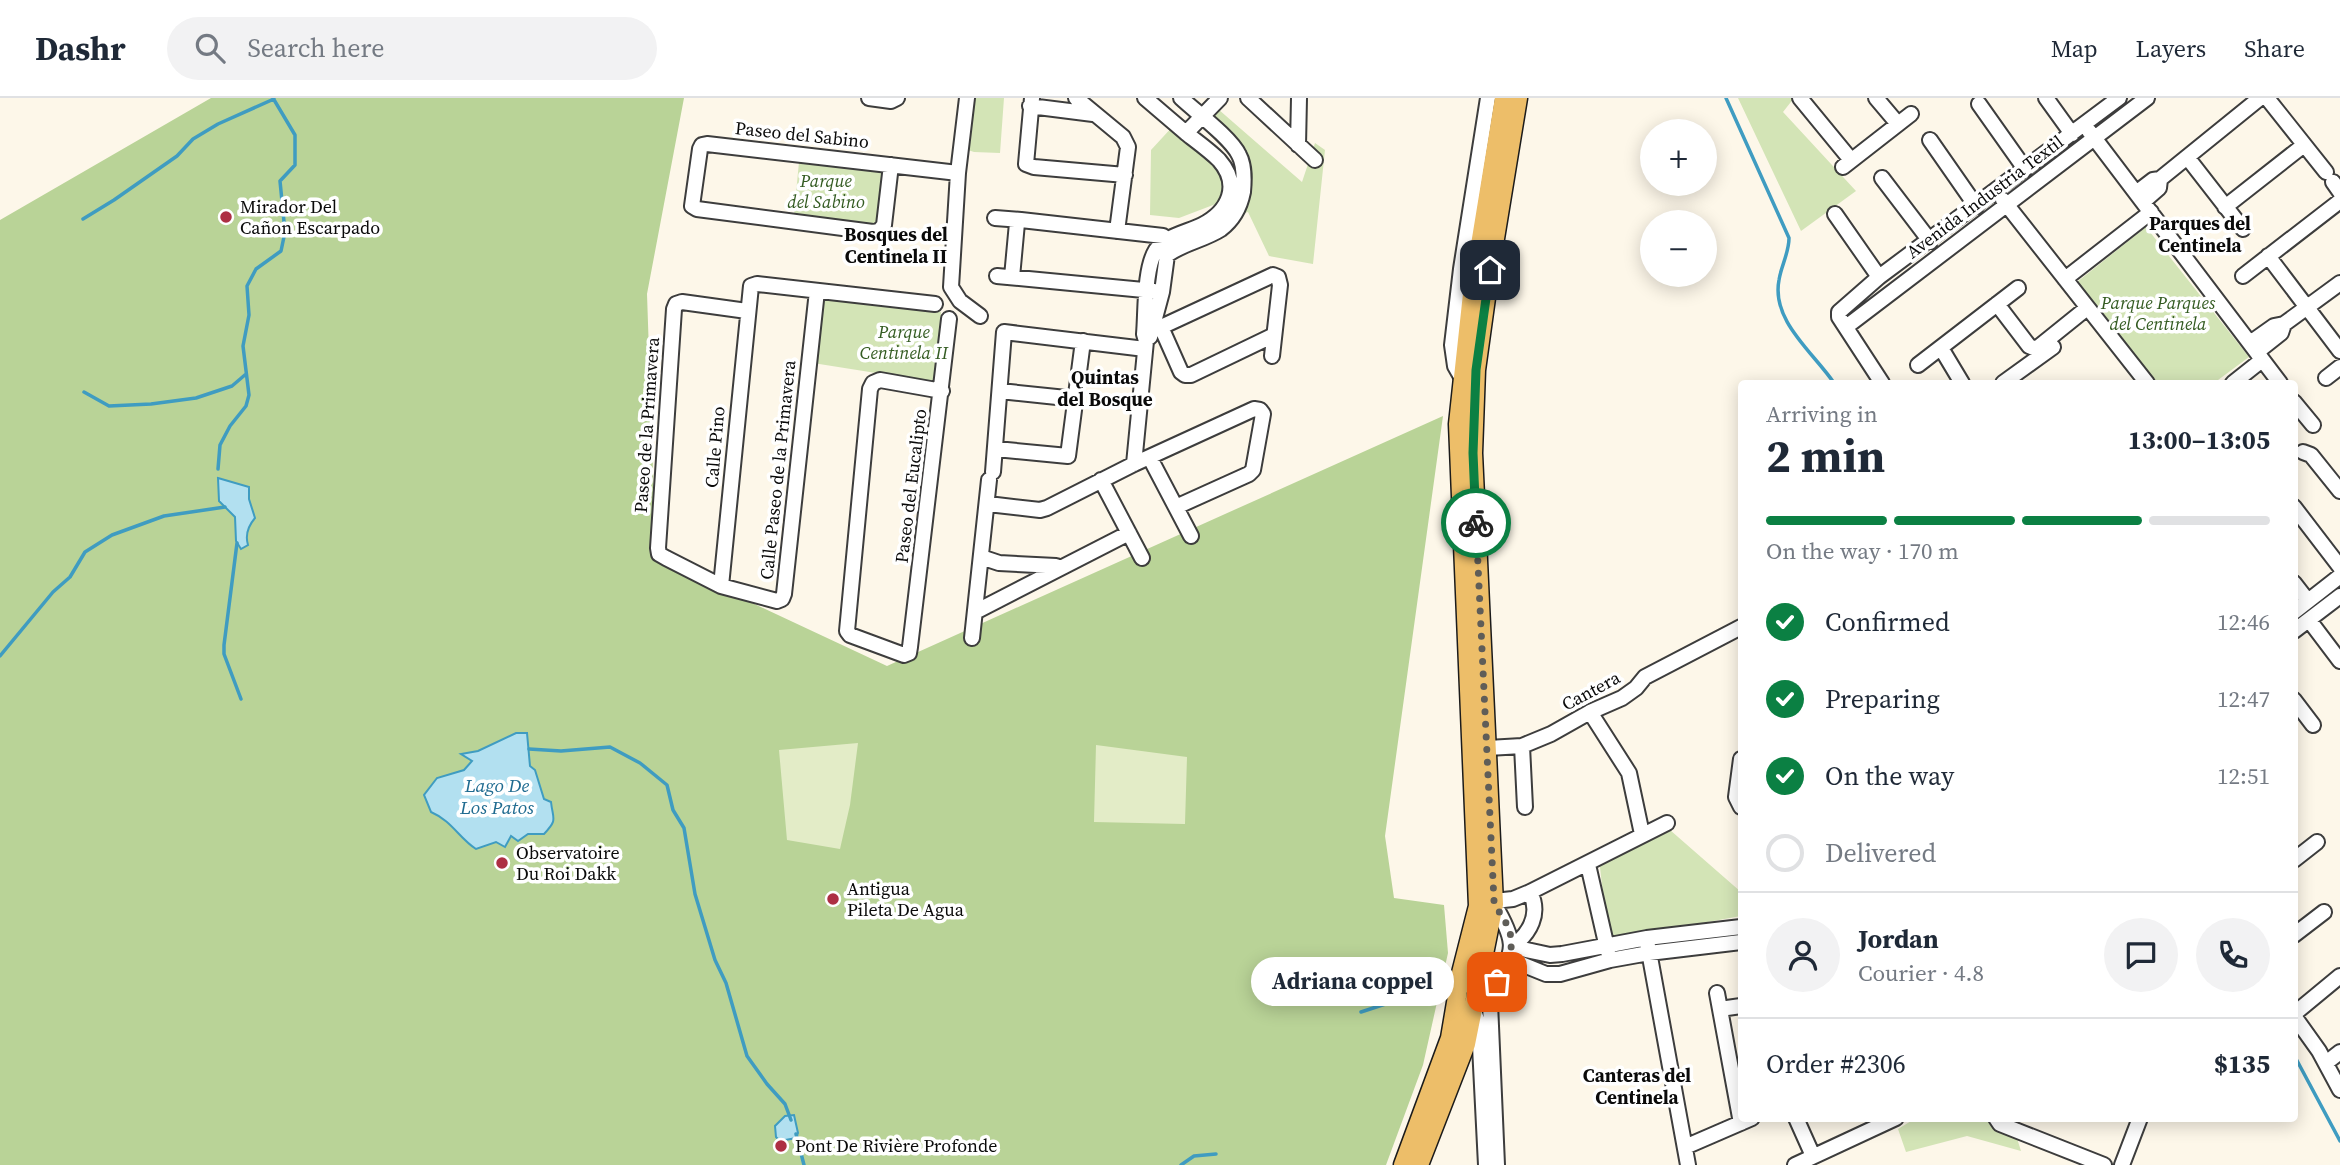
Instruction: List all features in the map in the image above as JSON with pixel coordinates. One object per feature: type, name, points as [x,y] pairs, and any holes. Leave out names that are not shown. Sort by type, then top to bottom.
[{"type":"main road","points":[[1413,1159],[1450,1038],[1459,985],[1478,906],[1458,424],[1472,294],[1504,98]]},
{"type":"main road","points":[[1413,1159],[1466,1044],[1494,903],[1473,453],[1476,370],[1518,98]]},
{"type":"main road","points":[[1467,953],[1487,972],[1508,959]]},
{"type":"main road","points":[[1474,1006],[1492,994]]},
{"type":"street","points":[[869,98],[891,101],[897,98]]},
{"type":"street","points":[[967,98],[958,173],[951,287],[961,301],[980,316]]},
{"type":"street","points":[[1076,98],[1126,142],[1128,147],[1117,231]]},
{"type":"street","points":[[1134,464],[1146,345],[1152,334],[1155,291],[1167,255],[1172,245],[1205,230],[1221,228],[1232,218],[1240,204],[1236,179],[1220,161],[1145,98]]},
{"type":"street","points":[[1181,98],[1235,148],[1243,163],[1236,179]]},
{"type":"street","points":[[1186,133],[1220,98]]},
{"type":"street","points":[[1248,98],[1315,160]]},
{"type":"street","points":[[1298,145],[1299,98]]},
{"type":"street","points":[[1463,380],[1455,366],[1452,345],[1488,98]]},
{"type":"street","points":[[1800,98],[1847,163],[1911,114]]},
{"type":"street","points":[[1876,98],[1898,124]]},
{"type":"street","points":[[2046,98],[2078,129],[2095,139],[2277,379]]},
{"type":"street","name":"Avenida Industria Textil","points":[[2119,98],[1930,241],[1879,276],[1839,312],[1846,327],[2147,98]]},
{"type":"street","points":[[2065,279],[2143,203],[2153,180],[2160,178],[2260,98]]},
{"type":"street","points":[[2267,98],[2333,182]]},
{"type":"street","points":[[1093,114],[1031,102],[1026,164],[1125,175]]},
{"type":"street","points":[[1979,104],[2025,169]]},
{"type":"street","points":[[1930,140],[1976,206]]},
{"type":"street","name":"Paseo del Sabino","points":[[891,165],[884,225],[879,231],[710,211],[692,206],[700,149],[707,144],[891,165],[958,173]]},
{"type":"street","points":[[2225,206],[2304,145]]},
{"type":"street","points":[[1220,161],[1235,148]]},
{"type":"street","points":[[2187,156],[2243,229]]},
{"type":"street","points":[[1882,178],[1930,241]]},
{"type":"street","points":[[1996,191],[2145,380]]},
{"type":"street","points":[[2243,276],[2340,201]]},
{"type":"street","points":[[1835,214],[1879,276]]},
{"type":"street","points":[[995,218],[1163,236],[1172,245]]},
{"type":"street","points":[[1012,277],[1019,221]]},
{"type":"street","points":[[2268,256],[2340,351]]},
{"type":"street","points":[[1153,325],[1273,275],[1278,277],[1280,285],[1272,356]]},
{"type":"street","points":[[997,276],[1155,291]]},
{"type":"street","points":[[2235,380],[2256,351],[2281,333],[2284,324],[2340,283]]},
{"type":"street","points":[[747,311],[751,286],[757,284],[935,304],[949,319],[961,301]]},
{"type":"street","points":[[935,304],[951,287]]},
{"type":"street","points":[[1918,365],[2018,288]]},
{"type":"street","name":"Calle Paseo de la Primavera","points":[[658,548],[659,554],[721,586],[777,601],[782,599],[817,291]]},
{"type":"street","name":"Paseo de la Primavera","points":[[658,548],[674,309],[676,304],[682,302],[747,311]]},
{"type":"street","points":[[1997,304],[2029,346],[2036,349],[2090,312]]},
{"type":"street","name":"Calle Pino","points":[[721,586],[747,311]]},
{"type":"street","points":[[2007,380],[2090,312]]},
{"type":"street","name":"Paseo del Eucalipto","points":[[942,391],[880,380],[873,383],[870,389],[847,631],[850,635],[904,655],[909,653],[910,648],[942,391],[949,319]]},
{"type":"street","points":[[1153,325],[1185,376],[1273,335]]},
{"type":"street","points":[[1846,327],[1879,380]]},
{"type":"street","points":[[972,638],[996,449],[1004,332],[1146,345]]},
{"type":"street","points":[[996,449],[1068,456],[1083,341]]},
{"type":"street","points":[[1941,348],[1960,380]]},
{"type":"street","points":[[2326,378],[2340,367]]},
{"type":"street","points":[[1000,391],[1076,399]]},
{"type":"street","points":[[2298,407],[2313,425]]},
{"type":"street","points":[[988,504],[1040,510],[1254,409],[1260,410],[1263,414],[1253,470],[1176,507]]},
{"type":"street","points":[[2303,452],[2311,455],[2340,491]]},
{"type":"street","points":[[1150,458],[1191,536]]},
{"type":"street","points":[[1101,480],[1142,558]]},
{"type":"street","points":[[2298,512],[2340,567]]},
{"type":"street","points":[[976,611],[1129,533]]},
{"type":"street","points":[[981,557],[1019,566],[1060,566]]},
{"type":"street","points":[[2298,609],[2340,576]]},
{"type":"street","points":[[2298,588],[2308,601]]},
{"type":"street","points":[[2298,628],[2338,600],[2326,588]]},
{"type":"street","points":[[2309,620],[2340,661]]},
{"type":"street","name":"Cantera","points":[[1488,748],[1522,746],[1551,734],[1622,698],[1636,688],[1644,677],[1738,629]]},
{"type":"street","points":[[2298,705],[2313,725]]},
{"type":"street","points":[[1590,712],[1629,773],[1642,834]]},
{"type":"street","points":[[1522,746],[1525,807]]},
{"type":"street","points":[[1508,959],[1508,928],[1494,903],[1530,892],[1667,823]]},
{"type":"street","points":[[2298,857],[2317,842]]},
{"type":"street","points":[[1589,869],[1610,960]]},
{"type":"street","points":[[1497,1165],[1490,1022],[1492,994],[1508,959],[1529,931],[1535,909],[1530,892]]},
{"type":"street","points":[[2298,932],[2324,912]]},
{"type":"street","points":[[1508,959],[1550,955],[1647,937],[1738,927]]},
{"type":"street","points":[[1708,930],[1710,946]]},
{"type":"street","points":[[1647,937],[1688,1165]]},
{"type":"street","points":[[1508,959],[1546,974],[1560,974],[1610,960],[1649,953],[1738,942]]},
{"type":"street","points":[[2298,1012],[2340,976]]},
{"type":"street","points":[[1459,985],[1474,1006],[1479,1026],[1486,1165]]},
{"type":"street","points":[[1717,993],[1736,1063]]},
{"type":"street","points":[[1720,1009],[1738,1006]]},
{"type":"street","points":[[2298,1020],[2340,1090]]},
{"type":"street","points":[[2326,1063],[2340,1052]]},
{"type":"street","points":[[1685,1147],[1745,1122]]},
{"type":"street","points":[[1798,1122],[1813,1156]]},
{"type":"street","points":[[1795,1165],[1887,1122]]},
{"type":"street","points":[[1999,1122],[2104,1165]]},
{"type":"street","points":[[2122,1165],[2138,1122]]},
{"type":"green space","points":[[211,98],[684,98],[647,294],[656,558],[887,666],[1443,416],[1385,836],[1394,898],[1444,905],[1448,953],[1423,1065],[1386,1165],[0,1165],[0,220]]},
{"type":"green space","points":[[972,98],[1004,98],[1000,153],[965,149]]},
{"type":"green space","points":[[1738,98],[1794,98],[1783,112],[1856,191],[1801,231]]},
{"type":"green space","points":[[1218,109],[1302,182],[1315,143],[1325,150],[1313,264],[1269,256],[1248,212],[1238,215],[1244,151],[1214,116]]},
{"type":"green space","points":[[1174,125],[1223,167],[1228,185],[1221,202],[1179,218],[1150,215],[1151,150]]},
{"type":"green space","name":"Parque del Sabino","points":[[799,162],[882,172],[876,224],[794,214]]},
{"type":"green space","name":"Parque Parques del Centinela","points":[[2146,227],[2249,357],[2218,380],[2154,380],[2077,282]]},
{"type":"green space","name":"Parque Centinela II","points":[[820,295],[941,312],[939,383],[813,363]]},
{"type":"green space","points":[[858,743],[850,805],[840,849],[787,840],[779,750]]},
{"type":"green space","points":[[1096,745],[1187,757],[1185,824],[1094,822]]},
{"type":"green space","points":[[1662,823],[1738,889],[1738,917],[1608,940],[1599,858]]},
{"type":"green space","points":[[1909,1122],[1992,1122],[1996,1127],[2015,1132],[2021,1151],[1967,1136],[1906,1152],[1898,1129]]},
{"type":"water","points":[[218,478],[249,487],[249,499],[255,518],[248,530],[248,545],[241,549],[236,541],[235,517],[219,501]]},
{"type":"water","name":"Lago De Los Patos","points":[[516,733],[527,733],[530,766],[535,770],[544,799],[551,802],[553,822],[544,834],[528,834],[518,841],[511,836],[505,847],[496,842],[476,849],[431,812],[424,795],[437,778],[464,770],[472,761],[461,754],[478,751]]},
{"type":"water","points":[[794,1115],[798,1133],[796,1138],[780,1141],[776,1137],[775,1126],[785,1116]]},
{"type":"waterway","points":[[218,469],[220,445],[230,426],[246,406],[249,395],[243,346],[249,315],[247,286],[256,269],[281,251],[285,232],[280,181],[295,165],[295,135],[273,98]]},
{"type":"waterway","points":[[1726,98],[1789,238],[1779,280],[1781,309],[1796,336],[1832,380]]},
{"type":"waterway","points":[[83,219],[177,156],[193,139],[218,124],[274,99]]},
{"type":"waterway","points":[[84,392],[109,406],[151,404],[196,398],[232,386],[246,374]]},
{"type":"waterway","points":[[0,656],[53,592],[70,577],[85,552],[112,535],[164,516],[225,507]]},
{"type":"waterway","points":[[237,543],[224,654],[241,699]]},
{"type":"waterway","points":[[529,749],[561,751],[610,747],[640,763],[667,785],[673,810],[684,828],[695,894],[715,960],[726,983],[747,1056],[785,1104],[791,1120]]},
{"type":"waterway","points":[[1361,1012],[1422,992]]},
{"type":"waterway","points":[[2298,1062],[2340,1141]]},
{"type":"waterway","points":[[796,1134],[804,1165]]},
{"type":"waterway","points":[[1181,1165],[1194,1156],[1216,1154]]},
{"type":"way so far","points":[[1476,523],[1494,904],[1508,928],[1512,947],[1509,960],[1497,982]]},
{"type":"place","name":"Mirador Del Cañon Escarpado","points":[[226,217]]},
{"type":"place","name":"Observatoire Du Roi Dakk","points":[[502,863]]},
{"type":"place","name":"Antigua Pileta De Agua","points":[[833,899]]},
{"type":"place","name":"Adriana coppel","points":[[1497,982]]},
{"type":"place","name":"Pont De Rivière Profonde","points":[[781,1146]]},
{"type":"district","name":"Parques del Centinela","points":[[2200,234]]},
{"type":"district","name":"Bosques del Centinela II","points":[[896,245]]},
{"type":"district","name":"Quintas del Bosque","points":[[1105,388]]},
{"type":"district","name":"Canteras del Centinela","points":[[1637,1086]]},
{"type":"route","points":[[1476,523],[1473,453],[1476,370],[1490,270]]}]
